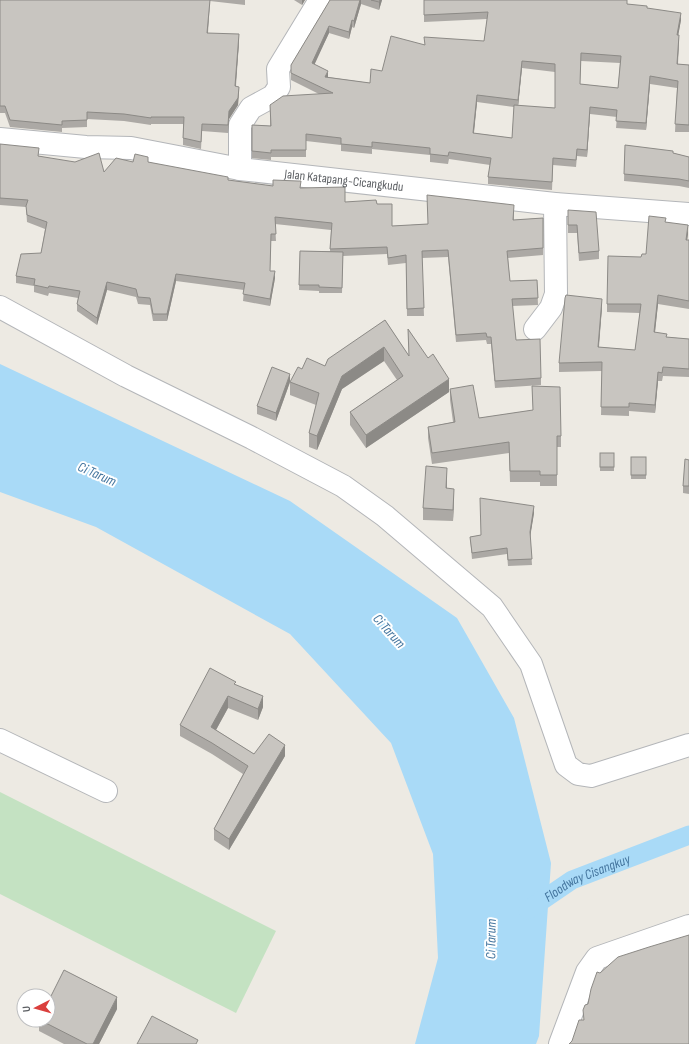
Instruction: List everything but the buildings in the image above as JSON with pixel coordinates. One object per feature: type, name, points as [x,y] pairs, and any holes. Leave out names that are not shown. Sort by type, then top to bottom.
[{"type":"street","points":[[240,169],[240,125],[251,108],[272,96],[278,87],[278,69],[320,0]]},
{"type":"street","name":"Jalan Katapang-Cicangkudu","points":[[0,139],[86,147],[131,148],[240,169],[555,204],[689,214]]},
{"type":"street","points":[[535,329],[551,308],[556,294],[555,204]]},
{"type":"street","points":[[0,307],[126,376],[252,438],[343,486],[385,516],[492,607],[530,664],[566,765],[578,774],[591,776],[689,744]]},
{"type":"street","points":[[0,740],[106,791]]},
{"type":"street","points":[[560,1044],[587,972],[597,958],[689,926]]},
{"type":"green space","points":[[0,792],[276,931],[236,1013],[0,894]]},
{"type":"water","name":"Ci Tarum","points":[[0,364],[290,501],[457,618],[514,718],[551,863],[539,1036],[536,1044],[415,1044],[438,958],[433,854],[391,743],[290,634],[96,527],[0,492]]},
{"type":"waterway","name":"Floodway Cisangkuy","points":[[528,910],[572,880],[689,835]]}]
